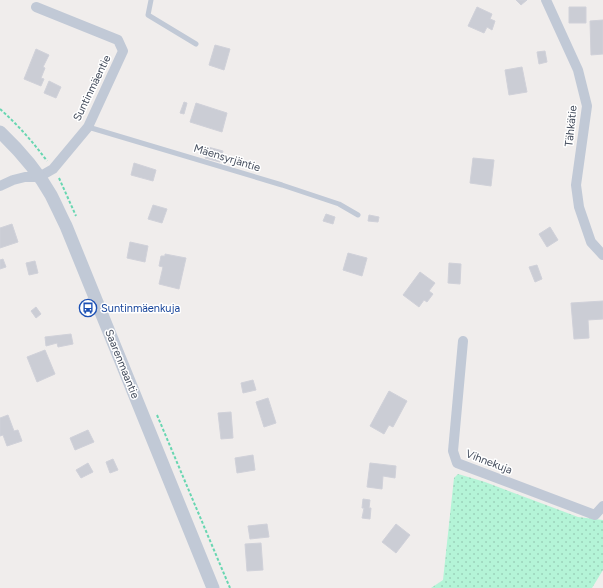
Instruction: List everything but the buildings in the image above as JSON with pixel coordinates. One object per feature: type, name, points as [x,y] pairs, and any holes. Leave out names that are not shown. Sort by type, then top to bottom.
[{"type":"street","name":"Tähkätie","points":[[546,0],[578,70],[587,106],[576,185],[579,207],[590,242],[603,255]]},
{"type":"street","name":"Suntinmäentie","points":[[0,186],[13,180],[39,177],[53,169],[88,127],[123,51],[118,40],[36,7]]},
{"type":"street","name":"Saarenmaantie","points":[[0,132],[11,142],[39,177],[69,233],[213,588]]},
{"type":"street","name":"Vihnekuja","points":[[463,341],[453,451],[457,463],[595,515],[603,506]]},
{"type":"lane","points":[[151,0],[148,15],[196,44]]},
{"type":"lane","name":"Mäensyrjäntie","points":[[88,127],[282,185],[339,204],[358,215]]},
{"type":"green space","points":[[458,474],[485,482],[578,517],[603,520],[603,570],[592,588],[431,588],[443,580],[454,478]]},
{"type":"place","name":"Suntinmäenkuja","points":[[88,308]]}]
